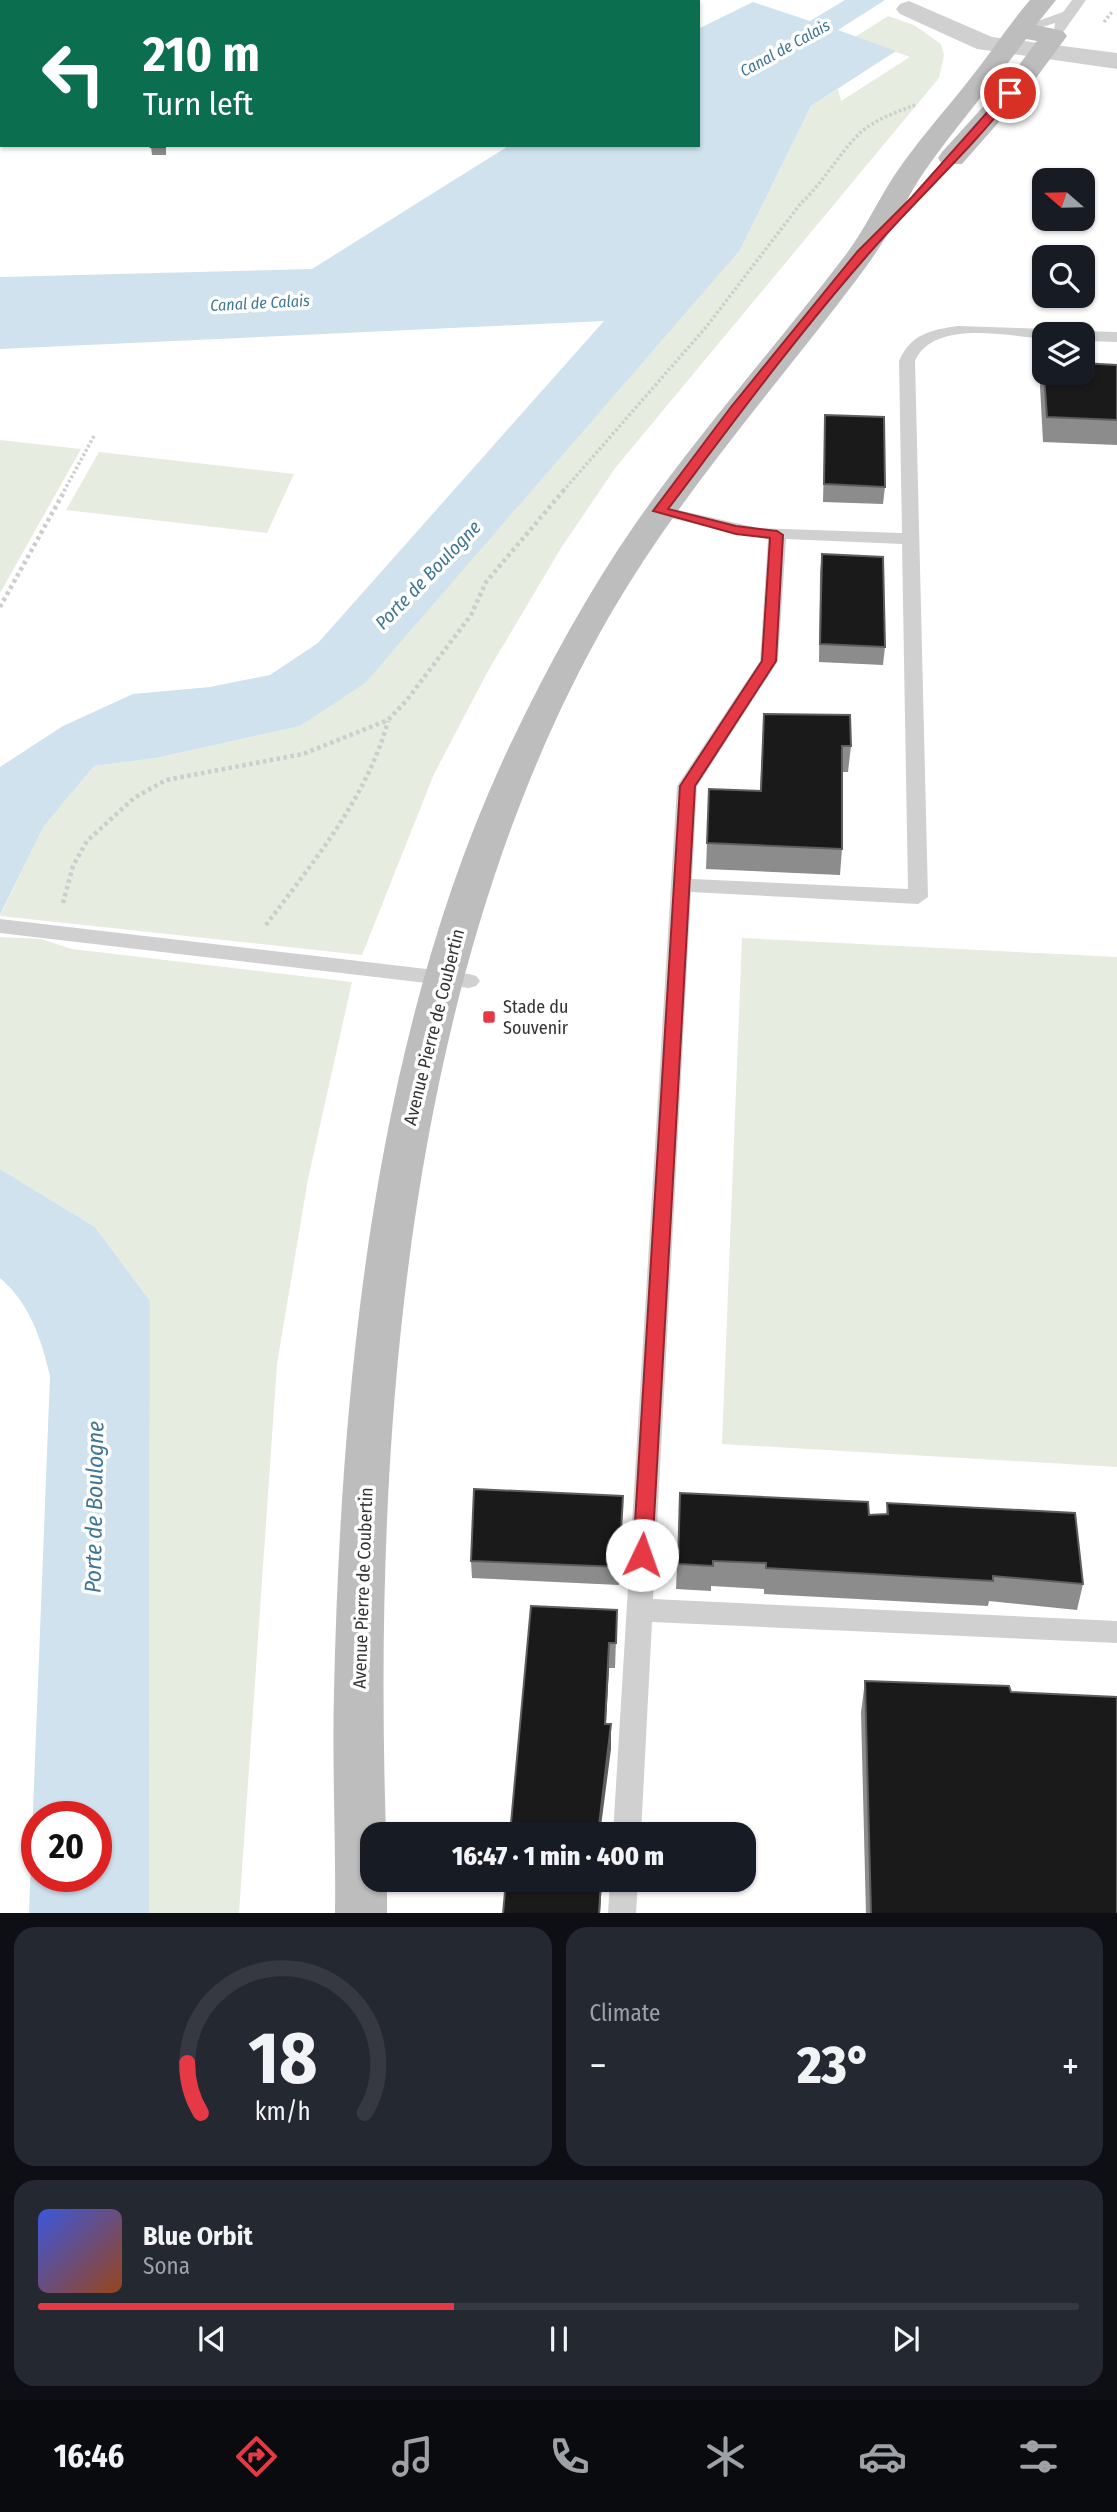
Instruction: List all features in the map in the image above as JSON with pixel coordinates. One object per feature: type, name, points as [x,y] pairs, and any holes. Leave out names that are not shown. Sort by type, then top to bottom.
[{"type":"street","points":[[883,0],[909,9],[970,39],[1053,35],[1117,61]]},
{"type":"street","name":"Avenue Pierre de Coubertin","points":[[861,254],[915,166],[1044,0]]},
{"type":"street","name":"Avenue Pierre de Coubertin","points":[[361,1913],[358,1692],[373,1384],[401,1172],[456,980],[478,866],[557,686],[608,591],[660,511],[743,401],[861,254],[916,199],[1019,83],[1053,35]]},
{"type":"lane","points":[[1013,39],[1053,35],[1079,0]]},
{"type":"lane","points":[[681,886],[918,897],[908,360],[915,345],[930,335],[950,330],[1032,333]]},
{"type":"lane","points":[[1095,336],[1117,337]]},
{"type":"lane","points":[[660,511],[736,530],[777,535],[911,539]]},
{"type":"lane","points":[[627,1822],[687,786],[769,661],[777,535]]},
{"type":"lane","points":[[0,926],[456,980]]},
{"type":"lane","points":[[639,1610],[1117,1632]]},
{"type":"lane","points":[[622,1913],[623,1892]]},
{"type":"path","points":[[45,932],[73,866],[87,841],[134,798],[166,780],[303,754],[388,720],[407,700],[471,615],[486,582],[676,358],[707,326],[848,147],[861,132],[879,120],[917,104]]},
{"type":"path","points":[[0,607],[94,436]]},
{"type":"path","points":[[244,956],[315,859],[361,785],[385,740],[388,720]]},
{"type":"shaded area","points":[[888,16],[914,25],[941,44],[944,55],[939,78],[616,467],[561,548],[488,671],[434,774],[362,955],[0,916],[44,826],[94,766],[156,758],[300,726],[740,250],[811,106],[838,89],[841,101],[910,57],[855,37]]},
{"type":"shaded area","points":[[0,440],[81,449],[0,593]]},
{"type":"shaded area","points":[[99,452],[294,474],[267,533],[66,510]]},
{"type":"shaded area","points":[[0,937],[41,939],[72,949],[352,982],[308,1179],[277,1364],[239,1913],[149,1913],[150,1301],[95,1227],[0,1169]]},
{"type":"shaded area","points":[[742,938],[1117,957],[1117,1467],[722,1444]]},
{"type":"water","points":[[845,0],[885,0],[838,30],[896,51],[811,106],[740,250],[365,683],[300,726],[156,758],[94,766],[44,826],[0,915],[0,767],[63,726],[133,694],[210,687],[270,675],[318,643],[604,321],[0,349],[0,277],[312,269],[507,147],[700,147],[700,28],[753,2],[810,21]]},
{"type":"water","name":"Porte de Boulogne","points":[[0,1169],[95,1227],[150,1301],[149,1913],[29,1913],[30,1892],[112,1892],[112,1801],[33,1801],[50,1376],[33,1322],[0,1278]]},
{"type":"building","points":[[1095,364],[1117,365],[1117,420],[1047,417],[1045,385],[1095,385]]},
{"type":"building","points":[[825,415],[884,417],[885,487],[824,484]]},
{"type":"building","points":[[822,554],[883,557],[885,647],[820,644]]},
{"type":"building","points":[[764,714],[850,715],[851,746],[842,746],[842,849],[707,843],[709,789],[761,791]]},
{"type":"building","points":[[474,1489],[623,1496],[619,1567],[471,1561]]},
{"type":"building","points":[[680,1493],[868,1502],[869,1515],[888,1514],[887,1503],[1075,1513],[1083,1584],[993,1576],[993,1581],[766,1568],[766,1563],[713,1561],[713,1566],[678,1564]]},
{"type":"building","points":[[531,1606],[617,1610],[616,1643],[609,1643],[605,1724],[611,1724],[599,1822],[511,1822]]},
{"type":"building","points":[[865,1681],[1009,1686],[1011,1692],[1117,1697],[1117,1913],[871,1913]]},
{"type":"building","points":[[505,1892],[600,1892],[599,1913],[503,1913]]},
{"type":"place","name":"Stade du Souvenir","points":[[489,1017]]},
{"type":"route","points":[[642,1555],[687,786],[769,661],[777,535],[736,530],[660,511],[736,410],[861,254],[916,199],[1010,93]]},
{"type":"water label","name":"Canal de Calais","points":[[785,48]]},
{"type":"water label","name":"Canal de Calais","points":[[260,303]]}]
